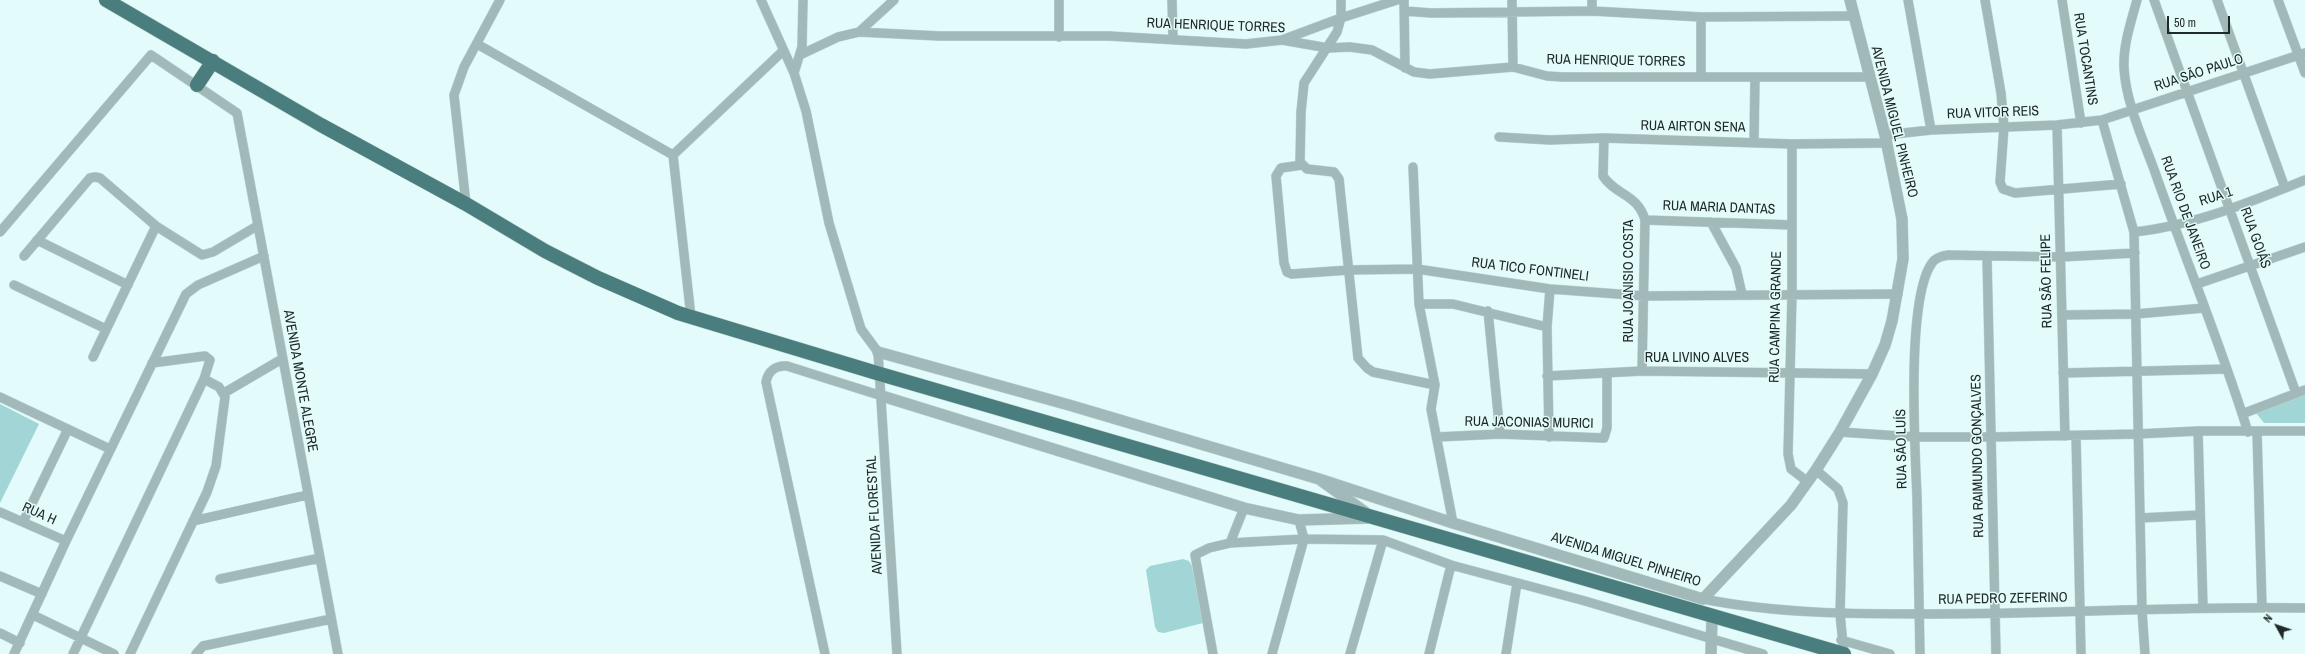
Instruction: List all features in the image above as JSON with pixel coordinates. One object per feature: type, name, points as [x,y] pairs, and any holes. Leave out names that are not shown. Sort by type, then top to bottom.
[{"type":"highway","points":[[106,0],[321,124],[466,204],[570,264],[639,297],[691,317],[880,374],[1712,617],[1843,649]]},
{"type":"highway","points":[[197,85],[213,62]]},
{"type":"street","points":[[466,204],[454,95],[457,82],[500,0]]},
{"type":"street","points":[[761,0],[794,73],[806,111],[829,223],[861,329],[878,352]]},
{"type":"street","points":[[794,73],[800,55],[803,0]]},
{"type":"street","points":[[860,32],[894,0]]},
{"type":"street","points":[[1059,0],[1059,37]]},
{"type":"street","points":[[1172,0],[1173,39]]},
{"type":"street","points":[[1341,0],[1341,18],[1337,32],[1328,48],[1309,73],[1304,83],[1299,148],[1302,165],[1307,169],[1323,170],[1337,175],[1341,189],[1350,270],[1356,351],[1361,362],[1373,372],[1436,385]]},
{"type":"street","points":[[1282,40],[1341,18],[1397,0]]},
{"type":"street","points":[[1404,0],[1405,68]]},
{"type":"street","points":[[1512,0],[1513,67]]},
{"type":"street","points":[[1592,0],[1592,11]]},
{"type":"street","name":"AVENIDA MIGUEL PINHEIRO","points":[[878,352],[1069,405],[1319,480],[1453,523],[1703,599],[1791,505],[1816,470],[1840,432],[1872,374],[1885,346],[1898,294],[1903,259],[1902,227],[1886,139],[1868,77],[1850,0]]},
{"type":"street","points":[[1908,0],[1931,130]]},
{"type":"street","points":[[1985,0],[1995,48],[2004,127],[2000,182],[2007,192],[2024,193],[2060,188],[2121,184]]},
{"type":"street","name":"RUA TOCANTINS","points":[[2062,0],[2081,123]]},
{"type":"street","name":"RUA RIO DE JANEIRO","points":[[2137,0],[2124,57],[2126,83],[2133,109],[2174,226],[2197,284],[2204,308],[2242,414],[2252,432],[2262,607]]},
{"type":"street","name":"RUA GOIÁS","points":[[2154,0],[2250,265],[2301,392]]},
{"type":"street","points":[[2217,0],[2286,188]]},
{"type":"street","points":[[2278,0],[2302,54],[2305,74]]},
{"type":"street","points":[[1405,11],[1431,13],[1592,11],[1701,16],[1854,16]]},
{"type":"street","points":[[1701,16],[1701,77]]},
{"type":"street","name":"RUA HENRIQUE TORRES","points":[[800,55],[838,37],[860,32],[939,36],[1173,39],[1246,44],[1282,40],[1328,48],[1350,47],[1372,50],[1414,72],[1430,74],[1513,67],[1553,76],[1755,78],[1868,77]]},
{"type":"street","points":[[477,44],[673,154]]},
{"type":"street","points":[[673,154],[783,51]]},
{"type":"street","name":"RUA SÃO PAULO","points":[[2102,120],[2302,54]]},
{"type":"street","points":[[0,232],[151,55],[197,85]]},
{"type":"street","points":[[1754,142],[1755,78]]},
{"type":"street","name":"AVENIDA MONTE ALEGRE","points":[[197,85],[237,113],[307,495],[338,654]]},
{"type":"street","points":[[2102,120],[2134,232],[2142,610],[2145,654]]},
{"type":"street","name":"RUA VITOR REIS","points":[[1886,139],[1931,130],[2057,125],[2102,120]]},
{"type":"street","name":"RUA SÃO FELIPE","points":[[2057,125],[2060,188],[2065,436]]},
{"type":"street","name":"RUA AIRTON SENA","points":[[1500,137],[1550,140],[1604,138],[1792,144],[1886,139]]},
{"type":"street","name":"RUA JOANISIO COSTA","points":[[1604,138],[1603,176],[1609,184],[1637,203],[1645,220],[1645,296],[1642,371]]},
{"type":"street","name":"RUA CAMPINA GRANDE","points":[[1792,144],[1792,295],[1789,372],[1789,461],[1791,469],[1808,482]]},
{"type":"street","points":[[673,154],[691,317]]},
{"type":"street","name":"RUA TICO FONTINELI","points":[[1302,165],[1281,168],[1276,176],[1285,268],[1292,274],[1350,270],[1417,269],[1550,289],[1645,296],[1742,294],[1898,294]]},
{"type":"street","points":[[1413,167],[1419,304],[1436,385],[1431,409],[1453,523]]},
{"type":"street","points":[[24,256],[90,178],[95,177],[100,178],[156,226],[202,254],[213,252],[257,226]]},
{"type":"street","name":"RUA 1","points":[[2134,232],[2174,226],[2230,208],[2305,180]]},
{"type":"street","name":"RUA MARIA DANTAS","points":[[1645,220],[1792,225]]},
{"type":"street","points":[[1711,222],[1736,268],[1742,294]]},
{"type":"street","points":[[93,357],[156,226]]},
{"type":"street","points":[[37,240],[128,285]]},
{"type":"street","points":[[2197,284],[2305,247]]},
{"type":"street","points":[[1987,257],[2061,257],[2135,254]]},
{"type":"street","name":"RUA SÃO LUÍS","points":[[1920,654],[1915,437],[1915,351],[1920,303],[1932,262],[1948,255],[1987,257]]},
{"type":"street","points":[[14,654],[66,541],[180,305],[192,289],[264,256]]},
{"type":"street","name":"RUA RAIMUNDO GONÇALVES","points":[[1987,257],[1996,654]]},
{"type":"street","points":[[14,285],[106,329]]},
{"type":"street","points":[[1549,437],[1546,327],[1550,289]]},
{"type":"street","points":[[1419,304],[1453,304],[1488,311],[1546,327]]},
{"type":"street","points":[[2062,315],[2136,314],[2204,308]]},
{"type":"street","points":[[1488,311],[1500,434]]},
{"type":"street","name":"AVENIDA FLORESTAL","points":[[878,352],[882,396],[897,654]]},
{"type":"street","points":[[73,654],[204,379],[210,360],[205,356],[152,363]]},
{"type":"street","points":[[224,393],[282,359]]},
{"type":"street","points":[[824,654],[766,387],[767,376],[779,366],[787,366],[1244,508],[1299,520],[1372,517]]},
{"type":"street","points":[[2063,373],[2227,369]]},
{"type":"street","name":"RUA LIVINO ALVES","points":[[1547,376],[1642,371],[1872,374]]},
{"type":"street","name":"RUA JACONIAS MURICI","points":[[1437,437],[1500,434],[1604,438],[1607,428],[1606,374]]},
{"type":"street","points":[[130,654],[193,521],[216,466],[225,402],[224,393],[204,379]]},
{"type":"street","points":[[2242,414],[2301,392]]},
{"type":"street","points":[[0,397],[110,449]]},
{"type":"street","points":[[23,522],[68,429]]},
{"type":"street","points":[[1840,432],[1915,437],[1992,437],[2076,436],[2198,431],[2305,431]]},
{"type":"street","points":[[2198,431],[2203,607]]},
{"type":"street","points":[[2076,436],[2078,611],[2081,654]]},
{"type":"street","points":[[1816,470],[1838,489],[1843,503],[1840,614],[1843,649],[1890,654]]},
{"type":"street","points":[[1319,480],[1372,517]]},
{"type":"street","points":[[193,521],[307,495]]},
{"type":"street","points":[[1230,543],[1244,508]]},
{"type":"street","name":"RUA H","points":[[0,512],[66,541]]},
{"type":"street","points":[[2140,518],[2200,515]]},
{"type":"street","points":[[1272,654],[1304,539],[1299,520]]},
{"type":"street","points":[[1212,654],[1195,556],[1209,548],[1230,543],[1304,539],[1383,540],[1451,564],[1763,654]]},
{"type":"street","points":[[1350,654],[1383,540]]},
{"type":"street","points":[[220,579],[320,558]]},
{"type":"street","points":[[1429,654],[1451,564]]},
{"type":"street","points":[[0,576],[42,594]]},
{"type":"street","points":[[1506,654],[1517,583]]},
{"type":"street","points":[[1695,611],[1703,599]]},
{"type":"street","name":"RUA PEDRO ZEFERINO","points":[[1703,599],[1749,608],[1840,614],[1994,614],[2203,607],[2305,608]]},
{"type":"street","points":[[33,614],[114,654]]},
{"type":"street","points":[[1711,654],[1713,639],[1712,617]]},
{"type":"street","points":[[196,654],[203,646],[331,619]]},
{"type":"street","points":[[0,633],[20,643]]},
{"type":"shaded area","points":[[2305,395],[2305,423],[2264,423],[2256,413]]},
{"type":"shaded area","points":[[0,404],[39,424],[0,503]]},
{"type":"shaded area","points":[[1183,559],[1189,561],[1192,566],[1203,623],[1164,633],[1158,632],[1155,627],[1146,570],[1150,566]]}]
